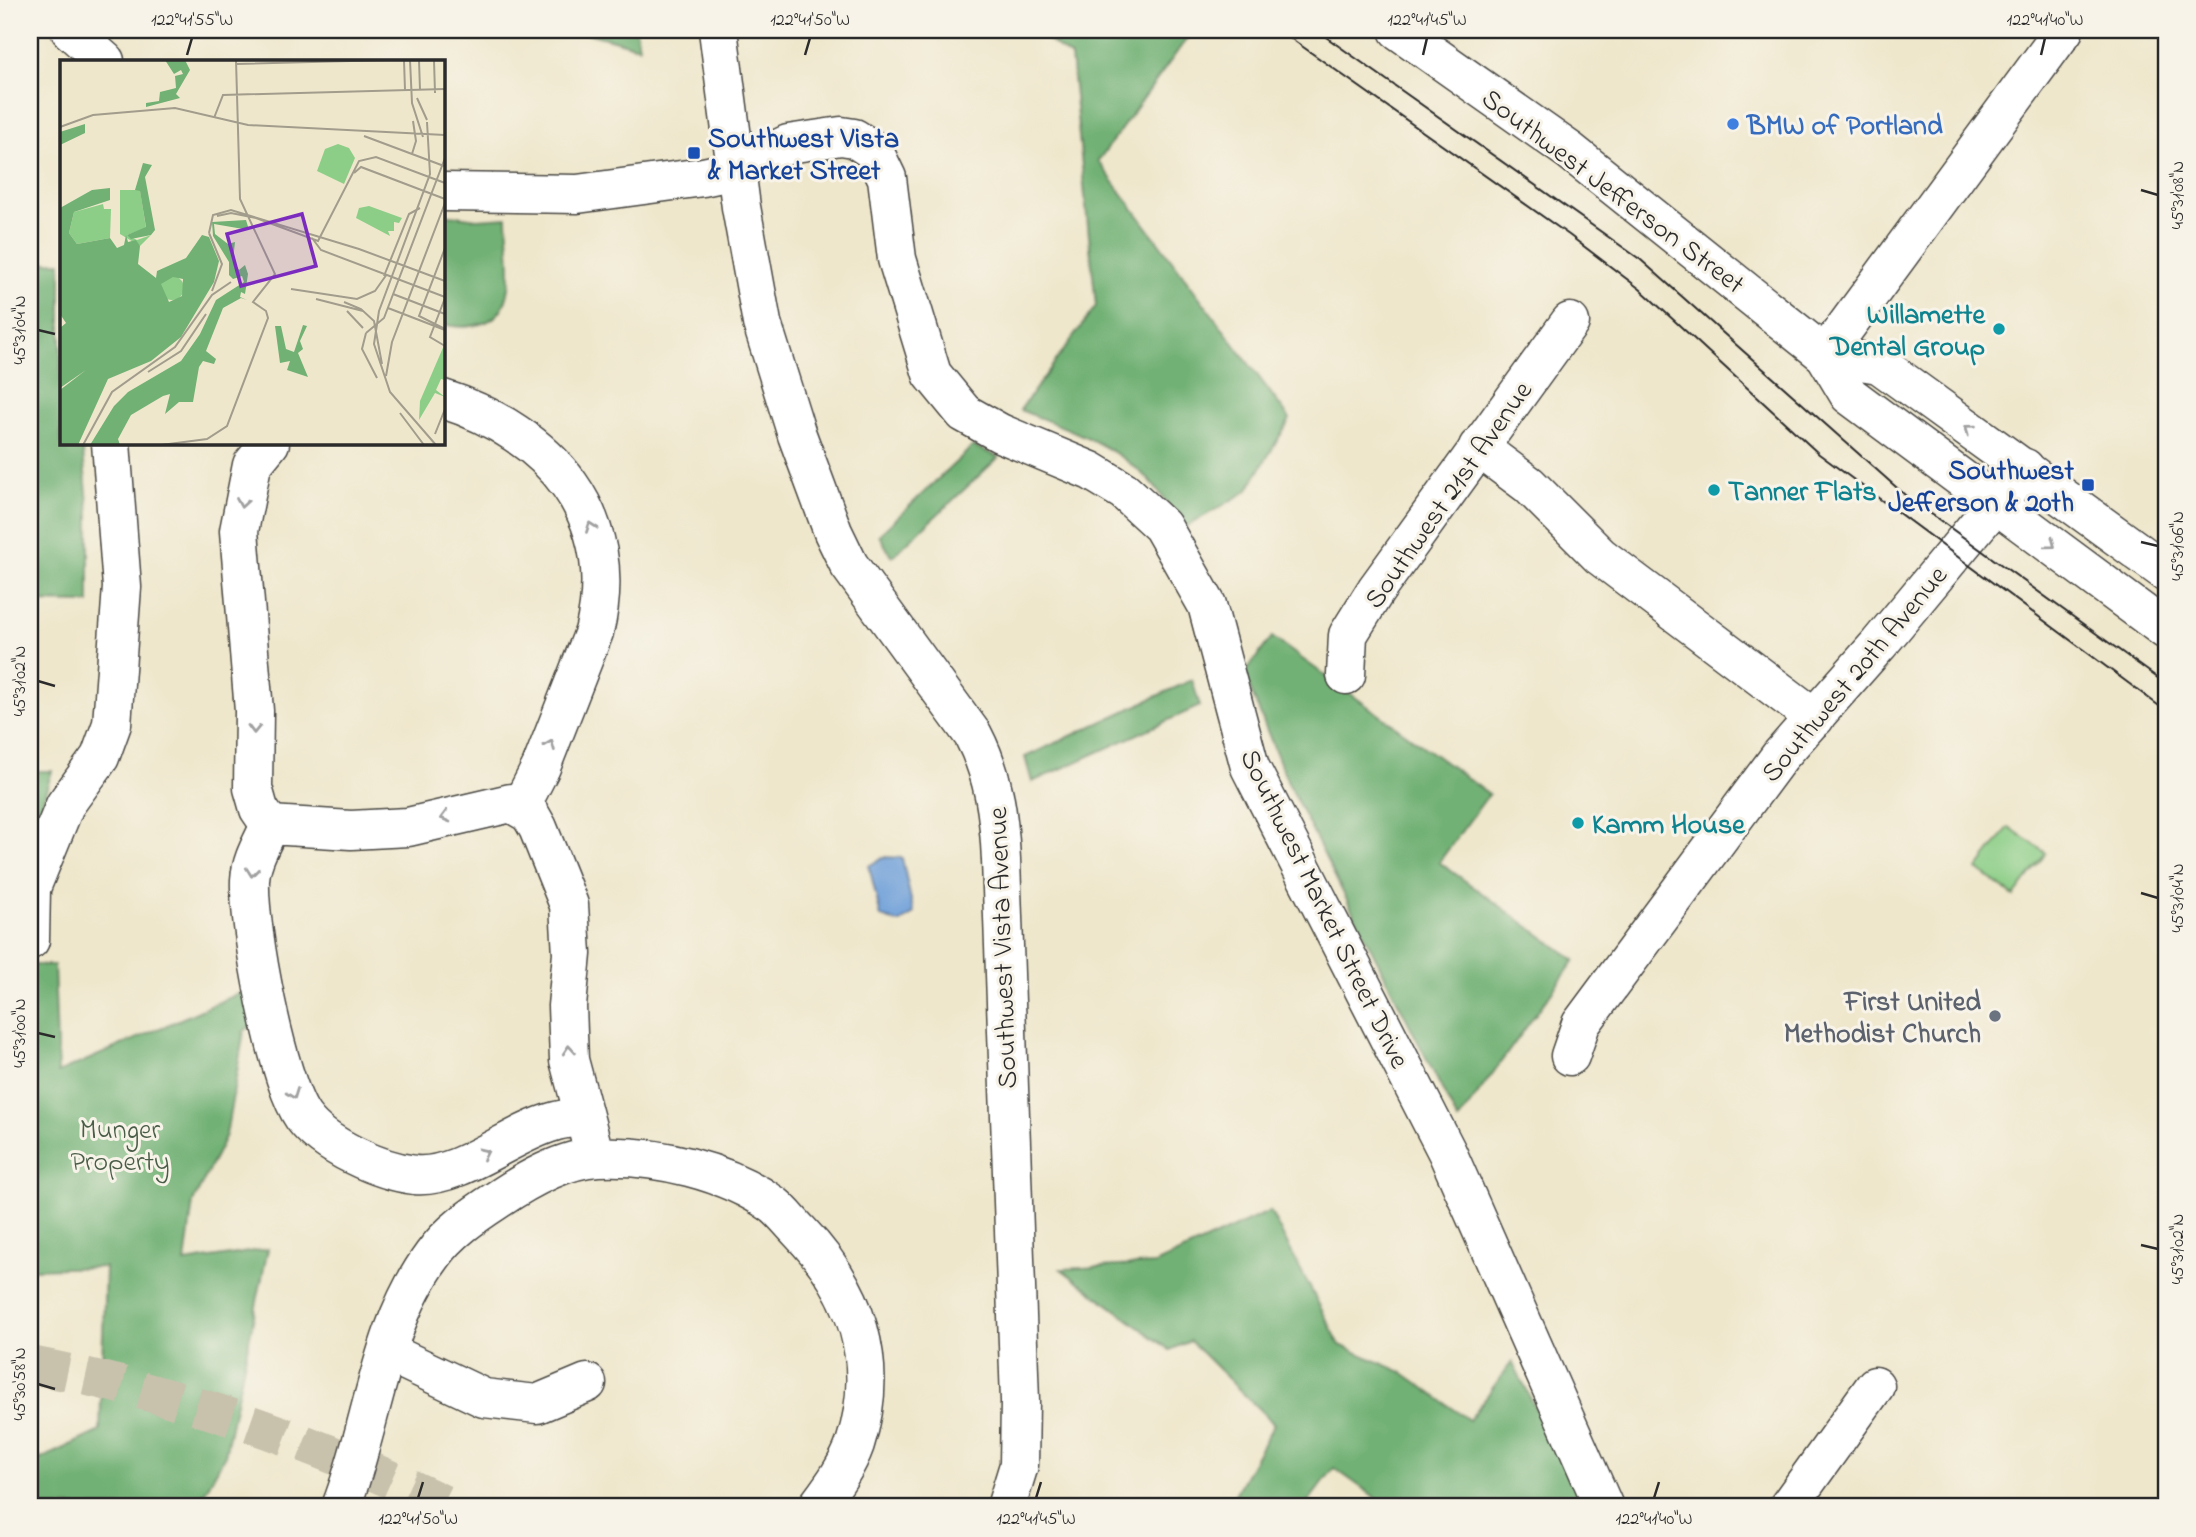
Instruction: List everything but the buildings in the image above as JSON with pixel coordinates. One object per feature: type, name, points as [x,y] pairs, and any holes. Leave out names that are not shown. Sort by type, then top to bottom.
[{"type":"street","points":[[70,30],[104,60]]},
{"type":"street","name":"Southwest Vista Avenue","points":[[718,30],[736,170],[762,323],[797,435],[833,532],[849,565],[973,735],[996,798],[1001,860],[1020,1401],[1019,1465],[1006,1507]]},
{"type":"street","name":"Southwest Jefferson Street","points":[[1398,30],[1570,151],[1825,355],[1849,395],[2166,630]]},
{"type":"street","points":[[1825,355],[2064,30]]},
{"type":"street","name":"Southwest Market Street Drive","points":[[444,192],[577,194],[736,170],[788,144],[841,136],[854,138],[873,151],[887,178],[897,259],[932,374],[964,413],[999,433],[1091,471],[1124,491],[1162,526],[1207,605],[1250,767],[1447,1152],[1604,1507]]},
{"type":"street","name":"Southwest 21st Avenue","points":[[1346,675],[1348,635],[1376,590],[1570,322]]},
{"type":"street","name":"Southwest Jefferson Street","points":[[1825,355],[1879,364],[2166,572]]},
{"type":"street","points":[[444,399],[464,406],[510,429],[554,463],[584,507],[594,532],[601,563],[599,612],[594,632],[541,767],[521,806]]},
{"type":"street","points":[[30,940],[31,888],[65,805],[100,757],[112,724],[122,587],[111,444]]},
{"type":"street","points":[[269,444],[251,465],[239,531],[254,711],[253,788],[259,809],[270,825]]},
{"type":"street","points":[[1478,447],[1529,485],[1600,556],[1815,718]]},
{"type":"street","name":"Southwest 20th Avenue","points":[[1570,1056],[1581,1024],[1780,756],[2025,468]]},
{"type":"street","points":[[270,825],[351,830],[408,827],[499,804],[521,806],[538,828],[569,905],[572,954],[567,1006],[569,1060],[596,1157]]},
{"type":"street","points":[[270,825],[253,860],[250,880],[257,947],[271,1026],[293,1098],[303,1117],[318,1133],[337,1147],[391,1170],[415,1175],[440,1174],[544,1125],[584,1116]]},
{"type":"street","points":[[341,1507],[387,1352],[408,1294],[433,1254],[467,1220],[524,1181],[596,1157],[645,1158],[702,1172],[739,1185],[775,1206],[814,1247],[847,1294],[864,1341],[863,1409],[854,1446],[834,1484],[817,1507]]},
{"type":"street","points":[[387,1352],[484,1398],[537,1404],[587,1382]]},
{"type":"street","points":[[1788,1507],[1875,1386]]},
{"type":"green space","points":[[576,30],[636,30],[639,47]]},
{"type":"green space","points":[[1034,30],[1193,30],[1098,161],[1290,419],[1247,491],[1184,528],[1149,480],[1121,456],[1089,438],[1020,410],[1096,306],[1071,57]]},
{"type":"green space","points":[[444,214],[477,219],[507,217],[510,276],[504,304],[497,314],[486,322],[464,327],[444,324]]},
{"type":"green space","points":[[60,262],[60,444],[82,444],[89,513],[89,603],[30,602],[30,263]]},
{"type":"green space","points":[[973,446],[999,457],[892,557],[879,535]]},
{"type":"green space","points":[[1272,637],[1489,794],[1439,862],[1575,960],[1458,1121],[1289,785],[1244,674]]},
{"type":"green space","points":[[1192,680],[1200,706],[1032,782],[1025,757]]},
{"type":"green space","points":[[30,771],[52,771],[30,843]]},
{"type":"green space","points":[[2009,827],[2046,853],[2014,896],[1977,869]]},
{"type":"green space","name":"Munger Property","points":[[30,965],[54,965],[58,1073],[258,985],[264,1018],[244,1031],[226,1135],[193,1202],[185,1262],[268,1249],[225,1455],[197,1507],[30,1507],[30,1464],[100,1431],[105,1267],[30,1269]]},
{"type":"green space","points":[[1270,1211],[1340,1345],[1402,1372],[1469,1420],[1512,1362],[1586,1507],[1389,1507],[1334,1468],[1304,1507],[1228,1507],[1274,1424],[1190,1341],[1170,1350],[1061,1269],[1155,1264]]},
{"type":"water","points":[[883,857],[902,858],[914,914],[899,923],[881,917],[869,866]]},
{"type":"tunnel","points":[[30,1365],[138,1390],[245,1422],[349,1462],[450,1507]]},
{"type":"tram line","points":[[1279,30],[1569,235],[1640,289],[1819,454],[2166,711]]},
{"type":"tram line","points":[[1316,30],[1641,260],[1905,495],[2166,684]]},
{"type":"place","name":"BMW of Portland","points":[[1733,124]]},
{"type":"place","name":"Southwest Vista & Market Street","points":[[694,153]]},
{"type":"place","name":"Willamette Dental Group","points":[[1999,329]]},
{"type":"place","name":"Southwest Jefferson & 20th","points":[[2088,485]]},
{"type":"place","name":"Tanner Flats","points":[[1714,490]]},
{"type":"place","name":"Kamm House","points":[[1578,823]]},
{"type":"place","name":"First United Methodist Church","points":[[1995,1016]]}]
